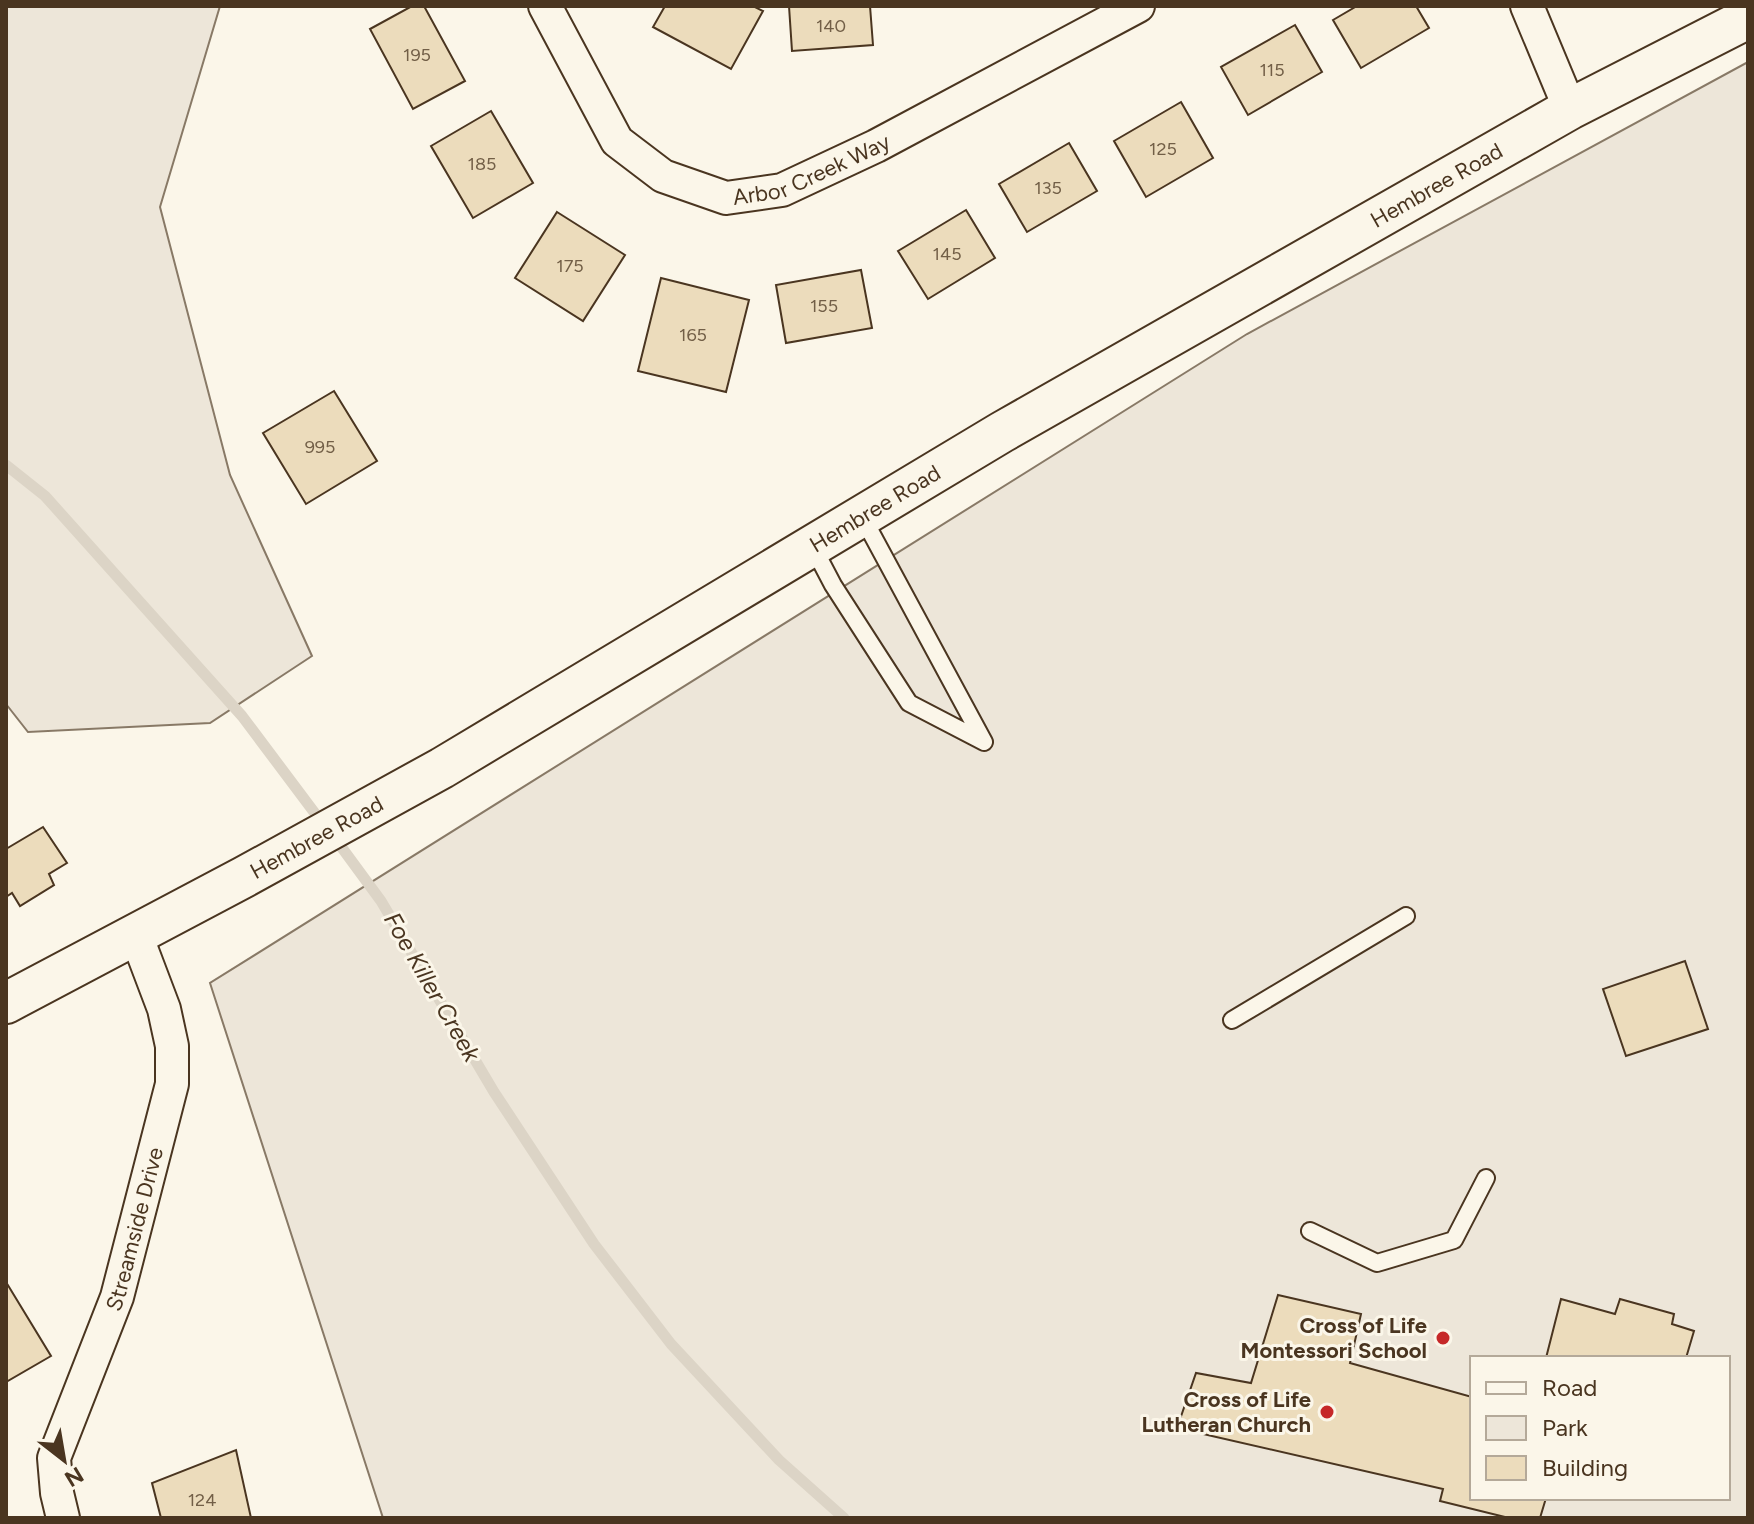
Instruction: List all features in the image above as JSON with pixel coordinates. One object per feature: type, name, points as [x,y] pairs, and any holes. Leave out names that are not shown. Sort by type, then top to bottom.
[{"type":"street","name":"Arbor Creek Way","points":[[545,6],[617,141],[663,176],[726,198],[782,190],[876,146],[1138,6]]},
{"type":"street","points":[[1527,6],[1570,109]]},
{"type":"street","name":"Hembree Road","points":[[6,1003],[442,768],[1016,424],[1570,109],[1748,18]]},
{"type":"street","name":"Streamside Drive","points":[[63,1518],[54,1458],[117,1297],[172,1084],[172,1046],[164,1009],[136,935]]},
{"type":"lane","points":[[812,545],[833,585],[909,703],[984,742],[862,516]]},
{"type":"lane","points":[[1232,1020],[1406,916]]},
{"type":"lane","points":[[1310,1231],[1377,1263],[1454,1240],[1486,1178]]},
{"type":"green space","points":[[6,6],[220,6],[160,207],[230,475],[312,656],[210,723],[28,732],[6,704]]},
{"type":"green space","points":[[1748,62],[1748,1518],[383,1518],[210,983],[1247,334]]},
{"type":"building","points":[[412,6],[424,6],[465,81],[413,109],[370,29]]},
{"type":"building","points":[[665,6],[753,6],[763,11],[731,69],[653,27]]},
{"type":"building","points":[[789,6],[870,6],[873,45],[792,51]]},
{"type":"building","points":[[1357,6],[1416,6],[1429,28],[1361,68],[1333,20]]},
{"type":"building","points":[[1295,25],[1322,72],[1248,115],[1221,67]]},
{"type":"building","points":[[1181,102],[1213,158],[1146,197],[1114,141]]},
{"type":"building","points":[[491,111],[533,183],[473,218],[431,146]]},
{"type":"building","points":[[1069,143],[1097,191],[1027,232],[999,184]]},
{"type":"building","points":[[966,210],[995,258],[928,299],[898,251]]},
{"type":"building","points":[[557,212],[625,255],[583,321],[515,278]]},
{"type":"building","points":[[861,270],[872,328],[786,343],[776,285]]},
{"type":"building","points":[[661,278],[749,300],[726,392],[638,371]]},
{"type":"building","points":[[334,391],[377,461],[306,504],[263,433]]},
{"type":"building","points":[[43,827],[67,863],[49,874],[54,885],[20,906],[12,893],[6,897],[6,849]]},
{"type":"building","points":[[1685,961],[1708,1029],[1626,1056],[1603,989]]},
{"type":"building","points":[[6,1282],[51,1356],[6,1382]]},
{"type":"building","name":"Cross of Life Lutheran Church","points":[[1278,1295],[1361,1314],[1350,1363],[1470,1396],[1470,1500],[1545,1500],[1540,1518],[1509,1518],[1440,1501],[1443,1489],[1177,1428],[1196,1373],[1251,1383]]},
{"type":"building","points":[[1561,1299],[1615,1314],[1620,1299],[1674,1314],[1672,1324],[1694,1331],[1687,1356],[1547,1356]]},
{"type":"building","points":[[236,1450],[251,1518],[161,1518],[152,1483]]},
{"type":"waterway","name":"Foe Killer Creek","points":[[6,465],[45,496],[242,716],[323,824]]},
{"type":"waterway","name":"Foe Killer Creek","points":[[334,837],[381,901],[494,1092],[594,1244],[671,1344],[779,1460],[844,1518]]},
{"type":"place","name":"Cross of Life Montessori School","points":[[1443,1338]]},
{"type":"place","name":"Cross of Life Lutheran Church","points":[[1327,1412]]}]
